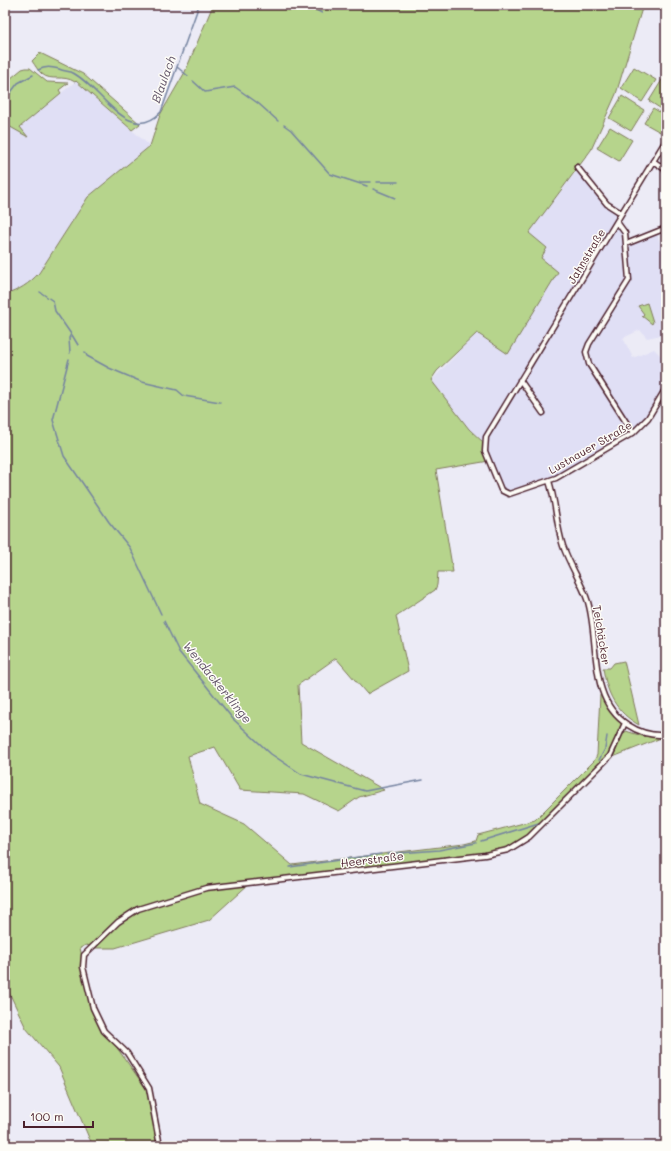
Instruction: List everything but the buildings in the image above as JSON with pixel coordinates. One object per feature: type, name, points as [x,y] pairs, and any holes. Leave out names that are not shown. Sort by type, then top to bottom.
[{"type":"street","name":"Jahnstraße","points":[[504,493],[500,490],[489,461],[485,444],[486,437],[666,140]]},
{"type":"street","points":[[653,161],[666,170]]},
{"type":"street","points":[[577,167],[608,204],[621,213]]},
{"type":"street","points":[[616,222],[624,230],[630,272],[628,284],[589,344],[586,352],[589,364],[633,433]]},
{"type":"street","points":[[626,244],[666,228]]},
{"type":"street","points":[[520,380],[542,413]]},
{"type":"street","name":"Lustnauer Straße","points":[[504,493],[515,493],[549,481],[578,466],[633,433],[648,418],[666,388]]},
{"type":"street","name":"Teichäcker","points":[[549,481],[563,544],[583,589],[590,612],[601,689],[611,710],[625,723],[644,733],[666,735]]},
{"type":"street","name":"Heerstraße","points":[[160,1146],[149,1088],[127,1053],[104,1031],[93,1008],[83,967],[84,955],[118,922],[138,909],[206,888],[480,855],[508,850],[529,837],[607,759],[625,723]]},
{"type":"shaded area","points":[[76,81],[150,146],[88,197],[39,273],[30,283],[18,291],[5,295],[5,110],[20,127]]},
{"type":"shaded area","points":[[578,169],[607,204],[621,213],[617,222],[622,227],[626,243],[656,232],[664,253],[666,252],[666,334],[647,338],[640,330],[623,338],[633,358],[654,349],[666,361],[666,388],[639,428],[556,478],[515,493],[504,493],[498,483],[485,444],[469,429],[431,381],[477,333],[508,354],[541,258],[529,233]]},
{"type":"green space","points":[[213,5],[643,5],[616,94],[591,150],[529,233],[547,248],[541,258],[558,272],[508,354],[477,333],[437,371],[431,380],[469,429],[485,444],[489,461],[436,470],[453,572],[438,572],[435,590],[396,616],[408,671],[367,694],[336,658],[298,685],[301,742],[384,790],[359,797],[339,811],[304,794],[240,790],[215,747],[188,756],[200,804],[244,824],[292,865],[464,844],[476,841],[478,835],[535,820],[594,761],[597,755],[600,695],[603,694],[605,700],[625,723],[612,752],[526,840],[498,853],[250,883],[209,920],[115,948],[96,948],[86,945],[80,948],[94,1008],[105,1031],[147,1090],[159,1146],[94,1146],[89,1138],[59,1067],[26,1028],[5,984],[5,295],[24,286],[39,273],[88,197],[150,146],[160,115],[185,72]]},
{"type":"green space","points":[[40,53],[83,74],[140,124],[132,130],[76,81],[75,82],[66,78],[49,78],[42,74],[32,61]]},
{"type":"green space","points":[[634,67],[656,80],[642,102],[621,88]]},
{"type":"green space","points":[[30,68],[47,82],[68,83],[59,90],[61,93],[20,127],[28,137],[5,124],[5,83],[22,69]]},
{"type":"green space","points":[[662,80],[666,82],[666,112],[649,101]]},
{"type":"green space","points":[[622,96],[644,110],[631,131],[609,118]]},
{"type":"green space","points":[[653,108],[666,116],[666,126],[662,133],[644,123]]},
{"type":"green space","points":[[610,127],[632,140],[619,161],[597,148]]},
{"type":"green space","points":[[647,303],[653,322],[652,324],[642,316],[644,314],[638,306]]},
{"type":"green space","points":[[624,661],[639,725],[631,720],[619,708],[607,686],[603,668],[610,668],[614,663]]},
{"type":"green space","points":[[626,731],[642,736],[661,738],[613,757],[622,736]]},
{"type":"waterway","name":"Blaulach","points":[[38,70],[51,67],[71,72],[82,79],[114,110],[125,118],[137,122],[149,121],[161,112],[199,5]]},
{"type":"waterway","points":[[306,5],[322,13]]},
{"type":"waterway","points":[[177,67],[188,76]]},
{"type":"waterway","name":"Blaulach","points":[[5,100],[18,83],[33,75]]},
{"type":"waterway","points":[[193,81],[205,92],[235,87],[259,104],[278,121]]},
{"type":"waterway","points":[[284,125],[291,130],[330,174],[367,186]]},
{"type":"waterway","points":[[360,182],[370,182]]},
{"type":"waterway","points":[[377,182],[398,182]]},
{"type":"waterway","points":[[373,189],[395,198]]},
{"type":"waterway","name":"Wendackerklinge","points":[[40,292],[53,301],[55,311],[71,334],[69,338],[70,353]]},
{"type":"waterway","points":[[72,335],[78,345]]},
{"type":"waterway","points":[[85,352],[87,356],[109,368],[142,382],[177,390],[184,396],[220,402]]},
{"type":"waterway","name":"Wendackerklinge","points":[[69,359],[53,420],[64,456],[109,522],[130,548],[161,614]]},
{"type":"waterway","name":"Wendackerklinge","points":[[164,621],[179,652],[233,719],[271,754],[301,774],[365,791],[423,780]]},
{"type":"waterway","points":[[599,760],[605,749],[607,736]]},
{"type":"waterway","points":[[567,796],[573,790]]},
{"type":"waterway","points":[[481,841],[542,822]]},
{"type":"waterway","points":[[387,854],[439,850],[476,843]]},
{"type":"waterway","points":[[290,867],[381,854]]}]
